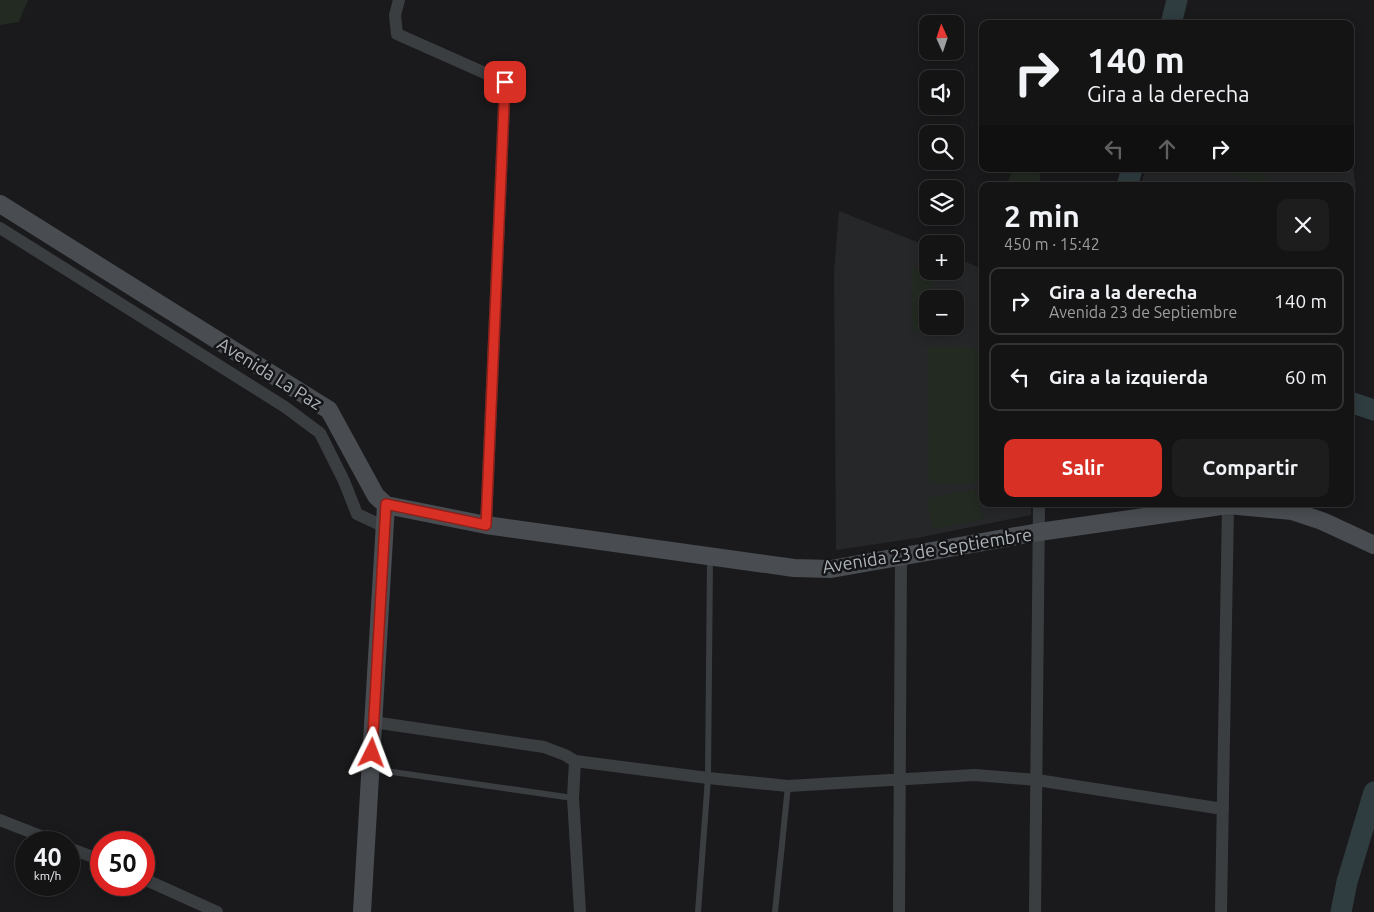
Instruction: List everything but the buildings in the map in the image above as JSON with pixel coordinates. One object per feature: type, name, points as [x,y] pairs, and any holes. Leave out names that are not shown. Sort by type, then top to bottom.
[{"type":"main road","name":"Avenida La Paz","points":[[0,204],[329,410],[376,496],[386,504]]},
{"type":"main road","name":"Avenida 23 de Septiembre","points":[[386,504],[486,525],[794,568],[831,569],[1039,532],[1214,507]]},
{"type":"main road","points":[[362,912],[386,504]]},
{"type":"main road","name":"Avenida 23 de Septiembre","points":[[1249,507],[1292,511],[1322,521],[1374,545]]},
{"type":"street","points":[[399,0],[395,15],[397,34],[505,82],[486,525]]},
{"type":"street","points":[[0,228],[285,407],[320,433],[344,481],[356,514],[385,527]]},
{"type":"street","points":[[1035,912],[1039,507]]},
{"type":"street","points":[[1221,912],[1228,507]]},
{"type":"street","points":[[899,912],[901,556]]},
{"type":"street","points":[[373,722],[544,747],[575,761],[708,778],[788,786],[975,775],[1036,780],[1223,809]]},
{"type":"street","points":[[575,761],[574,798],[580,912]]},
{"type":"street","points":[[0,820],[28,831]]},
{"type":"street","points":[[155,884],[217,912]]},
{"type":"lane","points":[[698,912],[708,778],[710,557]]},
{"type":"lane","points":[[371,769],[574,798]]},
{"type":"lane","points":[[775,912],[788,786]]},
{"type":"shaded area","points":[[0,0],[28,0],[19,22],[0,25]]},
{"type":"shaded area","points":[[1011,172],[1039,172],[1041,182],[1008,182]]},
{"type":"shaded area","points":[[1145,172],[1354,172],[1356,191],[1354,199],[1354,182],[1141,182]]},
{"type":"shaded area","points":[[1268,172],[1263,182],[1254,182],[1230,173]]},
{"type":"shaded area","points":[[839,211],[919,243],[919,280],[964,280],[964,261],[979,268],[979,507],[1031,507],[1031,515],[917,538],[836,550],[834,271]]},
{"type":"shaded area","points":[[911,267],[919,267],[919,280],[932,280],[933,290],[919,290],[919,332],[913,332]]},
{"type":"shaded area","points":[[928,347],[979,347],[979,483],[929,483]]},
{"type":"shaded area","points":[[976,489],[979,507],[981,507],[984,519],[933,529],[927,498]]},
{"type":"waterway","points":[[1172,20],[1177,0]]},
{"type":"waterway","points":[[1128,182],[1131,172]]},
{"type":"waterway","points":[[1354,403],[1374,410]]},
{"type":"waterway","points":[[1341,912],[1347,882],[1374,792]]},
{"type":"route","points":[[372,753],[386,504],[486,525],[505,82]]}]
